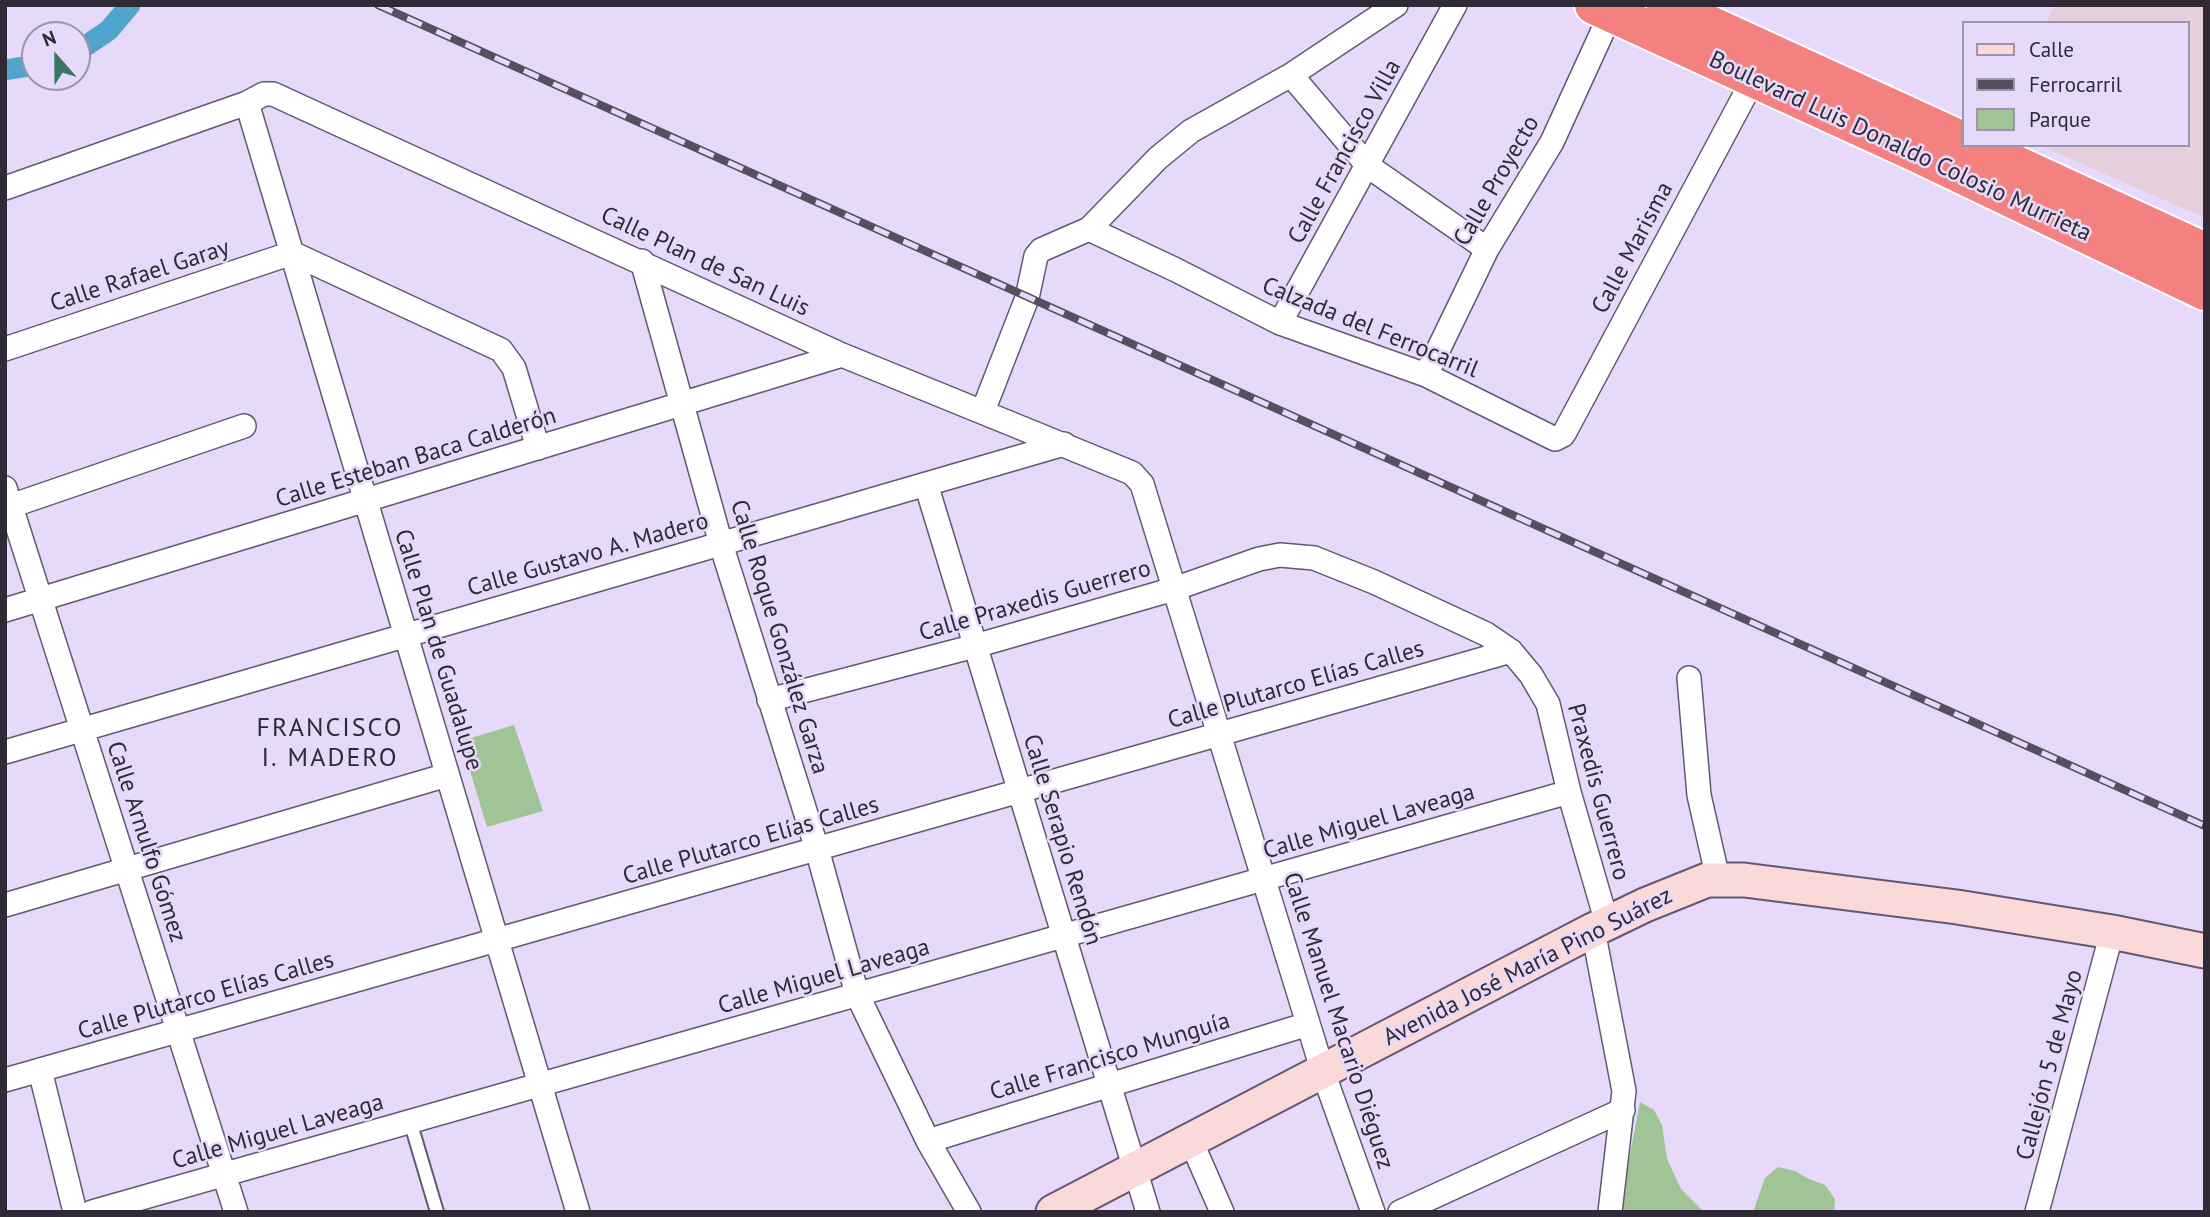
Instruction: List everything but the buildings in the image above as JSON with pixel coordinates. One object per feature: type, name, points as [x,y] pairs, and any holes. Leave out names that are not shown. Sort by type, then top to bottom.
[{"type":"highway","name":"Boulevard Luis Donaldo Colosio Murrieta","points":[[1603,9],[2205,291]]},
{"type":"highway","name":"Boulevard Luis Donaldo Colosio Murrieta","points":[[1683,9],[1962,141]]},
{"type":"highway","name":"Boulevard Luis Donaldo Colosio Murrieta","points":[[1976,147],[2205,252]]},
{"type":"street","points":[[983,411],[1027,298],[1036,256],[1044,247],[1089,229],[1158,158],[1191,131],[1291,75],[1396,5]]},
{"type":"street","name":"Calle Francisco Villa","points":[[1280,323],[1455,5]]},
{"type":"street","name":"Calle Proyecto","points":[[1426,375],[1487,249],[1552,142],[1603,9]]},
{"type":"street","points":[[1291,75],[1368,166],[1487,249]]},
{"type":"street","name":"Calle Marisma","points":[[1555,439],[1566,430],[1754,78]]},
{"type":"street","name":"Calle Plan de San Luis","points":[[5,188],[247,103],[264,94],[273,94],[842,355],[1132,472],[1142,484]]},
{"type":"street","name":"Calle Plan de Guadalupe","points":[[247,103],[578,1212]]},
{"type":"street","name":"Calzada del Ferrocarril","points":[[1089,229],[1280,323],[1426,375],[1555,439]]},
{"type":"street","points":[[292,253],[501,350],[514,368],[538,448]]},
{"type":"street","name":"Calle Rafael Garay","points":[[5,349],[292,253]]},
{"type":"street","name":"Calle Roque González Garza","points":[[642,261],[721,544],[817,849],[857,994],[928,1141],[968,1212]]},
{"type":"street","name":"Calle Esteban Baca Calderón","points":[[5,610],[842,355]]},
{"type":"street","points":[[7,501],[244,426]]},
{"type":"street","name":"Calle Gustavo A. Madero","points":[[5,752],[1064,444]]},
{"type":"street","name":"Calle Serapio Rendón","points":[[926,484],[1148,1212]]},
{"type":"street","name":"Calle Manuel Macario Diéguez","points":[[1142,484],[1323,1072],[1373,1212]]},
{"type":"street","name":"Calle Arnulfo Gómez","points":[[7,501],[236,1212]]},
{"type":"street","name":"Calle Praxedis Guerrero","points":[[769,700],[975,646],[1174,589],[1270,556],[1314,558]]},
{"type":"street","name":"Praxedis Guerrero","points":[[1314,558],[1486,634],[1511,652],[1531,675],[1548,704],[1569,792],[1616,919],[1624,1091],[1610,1212]]},
{"type":"street","name":"Calle Plutarco Elías Calles","points":[[5,1080],[1511,652]]},
{"type":"street","points":[[1689,678],[1699,795],[1718,879]]},
{"type":"street","points":[[5,905],[447,775]]},
{"type":"street","name":"Calle Miguel Laveaga","points":[[92,1212],[1569,792]]},
{"type":"street","name":"Avenida José María Pino Suárez","points":[[1053,1212],[1616,919],[1690,886],[1718,879],[1957,906],[2205,951]]},
{"type":"street","name":"Callejón 5 de Mayo","points":[[2037,1212],[2112,932]]},
{"type":"street","name":"Calle Francisco Munguía","points":[[928,1141],[1308,1024]]},
{"type":"street","points":[[40,1070],[75,1212]]},
{"type":"street","points":[[1400,1212],[1623,1110]]},
{"type":"street","points":[[1191,1141],[1222,1212]]},
{"type":"lane","points":[[410,1121],[437,1212]]},
{"type":"shaded area","points":[[2054,5],[2205,5],[2205,218],[2044,147],[2189,147],[2189,21],[2048,21]]},
{"type":"green space","points":[[514,725],[543,811],[487,827],[461,741]]},
{"type":"green space","points":[[1640,1102],[1654,1110],[1662,1125],[1667,1159],[1681,1189],[1704,1212],[1619,1212]]},
{"type":"green space","points":[[1778,1167],[1795,1171],[1825,1185],[1835,1199],[1834,1212],[1753,1212],[1765,1178]]},
{"type":"waterway","points":[[91,42],[109,30],[130,5]]},
{"type":"waterway","points":[[5,70],[21,67]]},
{"type":"railway","points":[[378,5],[2205,826]]},
{"type":"district","name":"FRANCISCO I. MADERO","points":[[330,744]]}]
